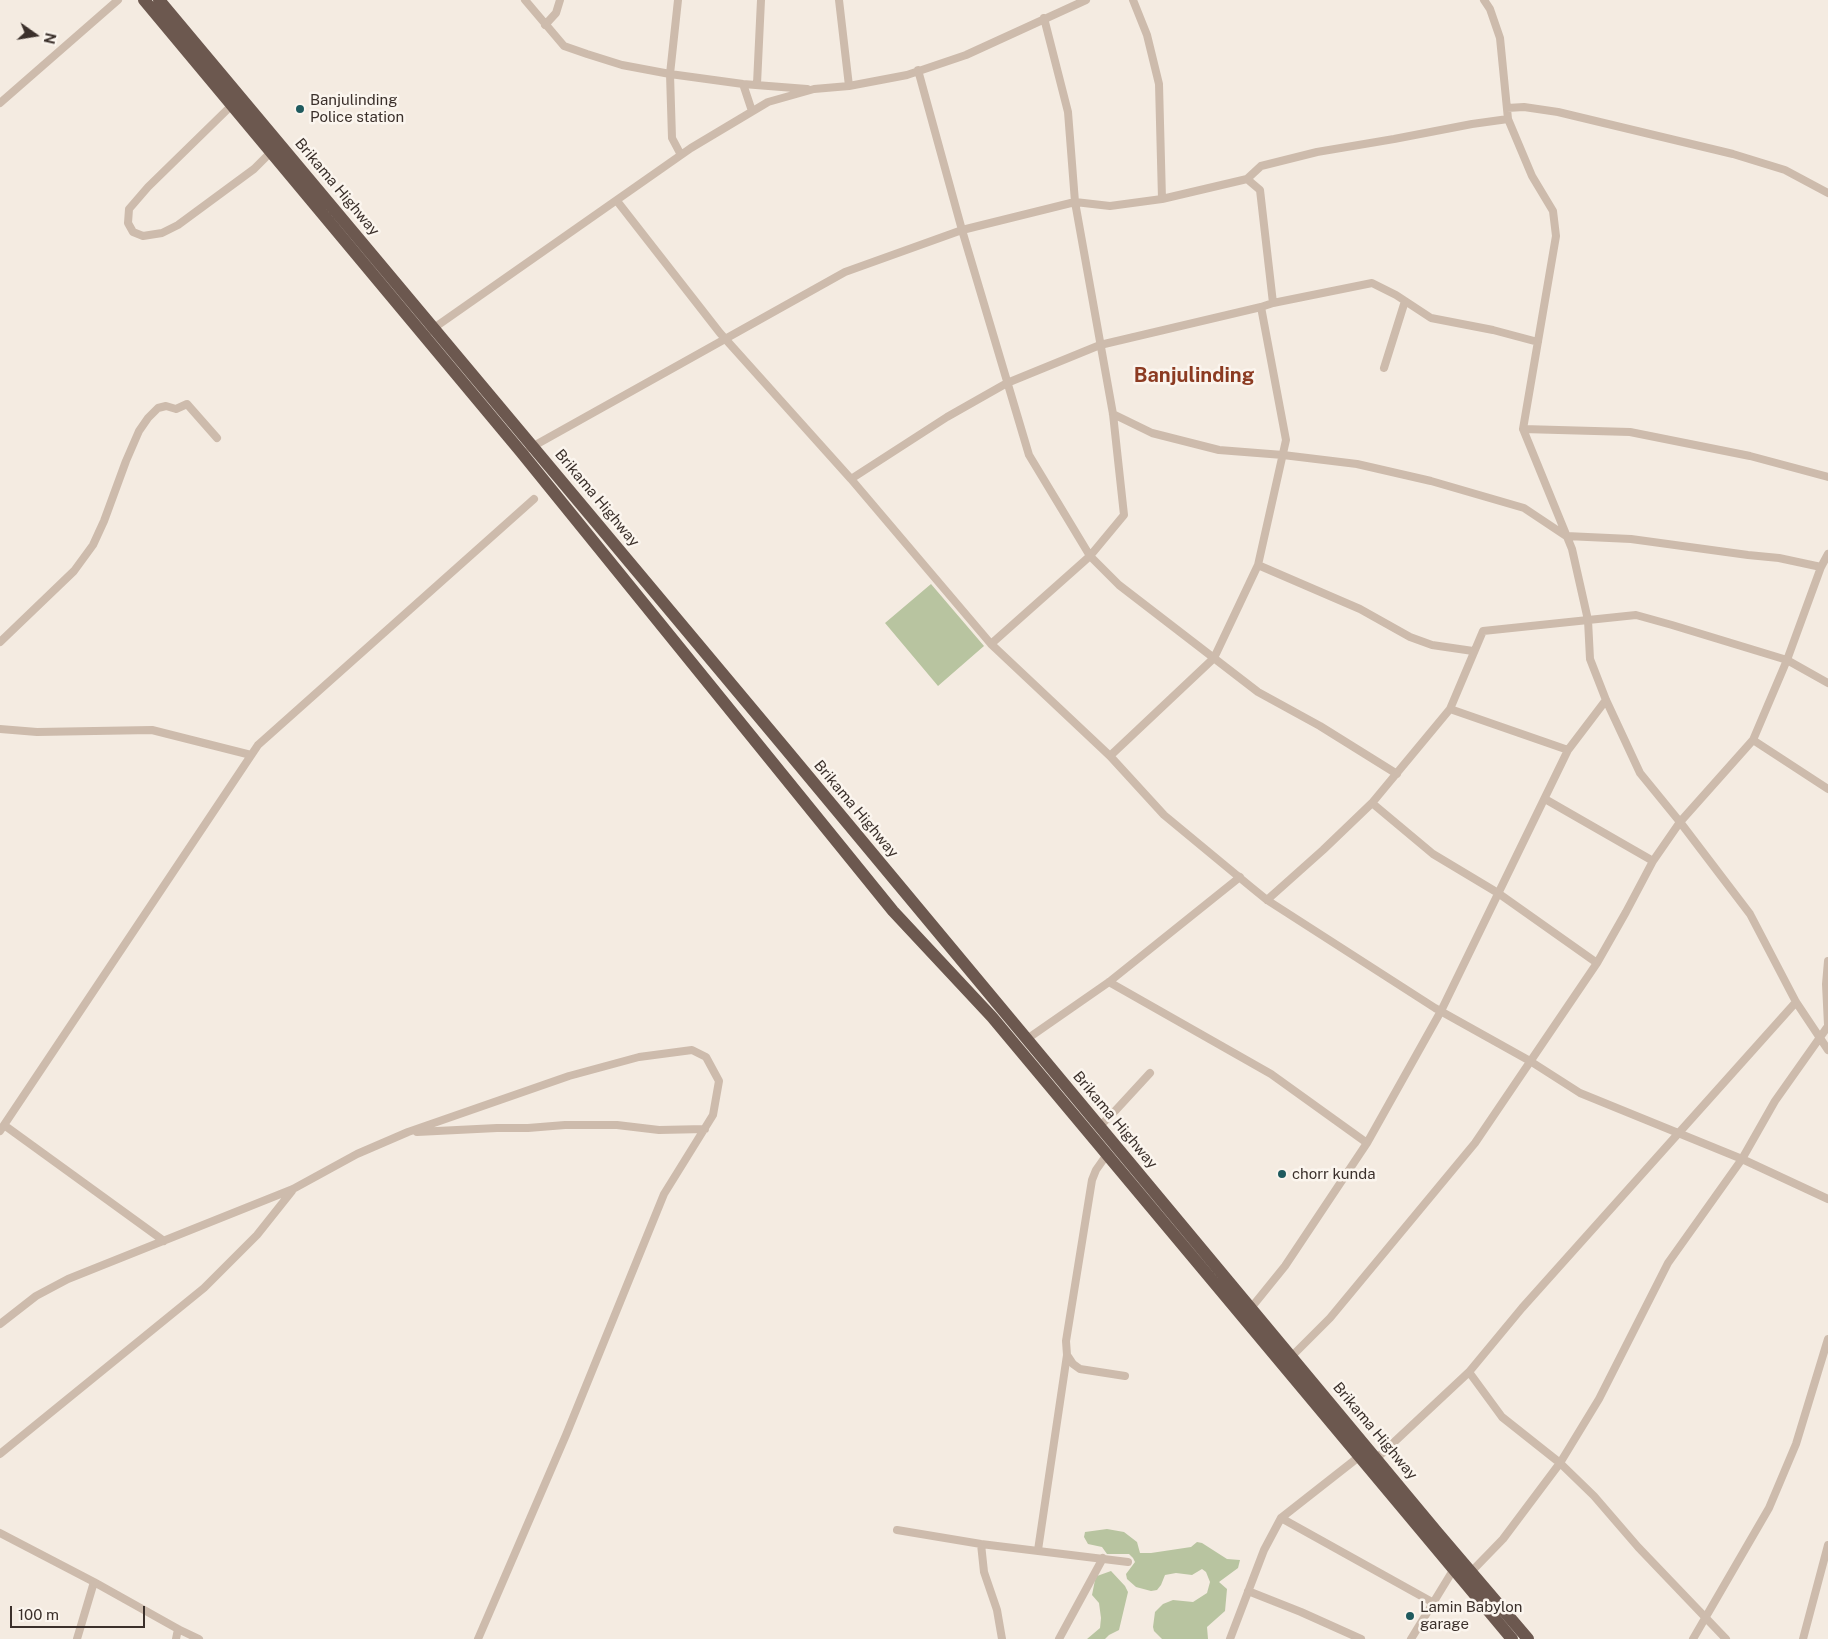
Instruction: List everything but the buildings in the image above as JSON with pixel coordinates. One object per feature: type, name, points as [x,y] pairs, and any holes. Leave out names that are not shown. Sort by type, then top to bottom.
[{"type":"highway","name":"Brikama Highway","points":[[144,0],[198,55],[527,449],[1027,1039],[1099,1127],[1111,1150],[1360,1456],[1457,1564],[1512,1639]]},
{"type":"highway","name":"Brikama Highway","points":[[159,0],[232,106],[271,152],[318,199]]},
{"type":"highway","name":"Brikama Highway","points":[[527,449],[893,911],[992,1017],[1251,1308],[1376,1459],[1433,1536]]},
{"type":"highway","name":"Brikama Highway","points":[[1457,1564],[1471,1572],[1528,1639]]},
{"type":"street","points":[[0,103],[118,0]]},
{"type":"street","points":[[525,0],[564,46],[622,65],[743,84],[814,89],[848,86],[907,75],[966,54],[1086,0]]},
{"type":"street","points":[[545,25],[556,13],[560,0]]},
{"type":"street","points":[[678,0],[670,74],[672,138],[681,155]]},
{"type":"street","points":[[757,84],[760,0]]},
{"type":"street","points":[[839,0],[848,86]]},
{"type":"street","points":[[1132,0],[1147,36],[1159,84],[1162,199]]},
{"type":"street","points":[[1484,0],[1490,9],[1500,38],[1508,119],[1532,176],[1553,211],[1556,236],[1523,429],[1572,549],[1588,620],[1590,659],[1606,700],[1640,773],[1750,914],[1796,1002],[1828,1050]]},
{"type":"street","points":[[991,644],[1090,556],[1124,515],[1113,414],[1076,202],[1068,112],[1044,18]]},
{"type":"street","points":[[918,70],[962,230],[1029,455],[1090,556],[1119,585],[1258,692],[1320,726],[1397,774]]},
{"type":"street","points":[[743,84],[752,111]]},
{"type":"street","points":[[429,332],[681,155],[768,102],[814,89]]},
{"type":"street","points":[[232,106],[148,187],[130,209],[128,223],[133,232],[143,236],[162,233],[178,225],[254,169],[271,152]]},
{"type":"street","points":[[1507,108],[1524,106],[1558,112],[1733,154],[1785,170],[1828,193]]},
{"type":"street","points":[[527,449],[845,272],[962,230],[1076,202],[1110,206],[1162,199],[1247,179],[1260,166],[1317,152],[1508,119]]},
{"type":"street","points":[[1247,179],[1260,190],[1273,303]]},
{"type":"street","points":[[617,201],[725,338],[851,479],[991,644],[1110,756],[1164,815],[1266,900],[1441,1011],[1530,1061],[1580,1092],[1742,1159],[1828,1199]]},
{"type":"street","points":[[851,479],[948,416],[1007,383],[1100,345],[1273,303],[1372,283],[1396,294],[1431,318],[1493,330],[1538,342]]},
{"type":"street","points":[[1384,368],[1405,301]]},
{"type":"street","points":[[1110,756],[1214,658],[1258,565],[1286,440],[1262,307]]},
{"type":"street","points":[[0,642],[74,571],[94,545],[139,431],[158,408],[166,406],[176,408],[187,404],[217,438]]},
{"type":"street","points":[[1113,414],[1152,433],[1218,450],[1283,454],[1357,464],[1431,481],[1524,508],[1566,536],[1632,539],[1780,558],[1822,567]]},
{"type":"street","points":[[1523,429],[1630,432],[1750,456],[1828,477]]},
{"type":"street","points":[[164,1241],[2,1128],[258,745],[534,499]]},
{"type":"street","points":[[1291,1357],[1330,1318],[1475,1143],[1597,963],[1653,861],[1680,822],[1753,740],[1827,558]]},
{"type":"street","points":[[1258,565],[1360,609],[1410,637],[1432,645],[1474,651]]},
{"type":"street","points":[[1266,900],[1324,850],[1372,803],[1450,709],[1482,631],[1636,616],[1786,660],[1828,683]]},
{"type":"street","points":[[1251,1308],[1285,1266],[1367,1143],[1441,1011],[1568,750],[1606,700]]},
{"type":"street","points":[[1450,709],[1568,750]]},
{"type":"street","points":[[1,729],[37,732],[152,730],[251,755]]},
{"type":"street","points":[[1753,740],[1828,789]]},
{"type":"street","points":[[1545,799],[1653,861]]},
{"type":"street","points":[[1372,803],[1433,854],[1498,893],[1597,963]]},
{"type":"street","points":[[1027,1039],[1108,982],[1240,878]]},
{"type":"street","points":[[1471,1572],[1503,1539],[1560,1463],[1599,1399],[1668,1263],[1742,1159],[1775,1101],[1828,1026],[1828,961]]},
{"type":"street","points":[[1108,982],[1271,1074],[1367,1143]]},
{"type":"street","points":[[1376,1459],[1469,1372],[1522,1308],[1796,1002]]},
{"type":"street","points":[[0,1324],[36,1296],[68,1279],[293,1189],[357,1154],[408,1132],[569,1076],[639,1057],[692,1050],[706,1057],[719,1081],[714,1115],[664,1194],[566,1435],[478,1639]]},
{"type":"street","points":[[1099,1127],[1150,1073]]},
{"type":"street","points":[[408,1132],[565,1125],[617,1125],[659,1130],[705,1129]]},
{"type":"street","points":[[1038,1550],[1067,1355],[1066,1341],[1092,1180],[1096,1170],[1111,1150]]},
{"type":"street","points":[[0,1454],[204,1288],[257,1235],[293,1189]]},
{"type":"street","points":[[1693,1639],[1769,1508],[1796,1444],[1828,1339]]},
{"type":"street","points":[[1067,1355],[1073,1364],[1080,1369],[1125,1376]]},
{"type":"street","points":[[1469,1372],[1502,1417],[1560,1463],[1594,1496],[1638,1548],[1726,1639]]},
{"type":"street","points":[[1230,1639],[1264,1550],[1280,1518],[1360,1456]]},
{"type":"street","points":[[1280,1518],[1432,1602]]},
{"type":"street","points":[[896,1530],[981,1544],[1128,1562]]},
{"type":"street","points":[[0,1533],[199,1639]]},
{"type":"street","points":[[981,1544],[984,1572],[997,1610],[1002,1639]]},
{"type":"street","points":[[1803,1639],[1828,1545]]},
{"type":"street","points":[[1059,1639],[1103,1558]]},
{"type":"street","points":[[1410,1639],[1457,1564]]},
{"type":"street","points":[[77,1639],[94,1582]]},
{"type":"street","points":[[1248,1591],[1361,1639]]},
{"type":"street","points":[[176,1639],[178,1629]]},
{"type":"green space","points":[[931,584],[984,646],[938,686],[885,623]]},
{"type":"green space","points":[[1107,1529],[1124,1532],[1137,1542],[1140,1553],[1191,1547],[1197,1542],[1202,1543],[1227,1559],[1240,1560],[1238,1568],[1219,1582],[1227,1589],[1225,1611],[1207,1627],[1208,1639],[1162,1639],[1154,1631],[1153,1627],[1155,1612],[1163,1604],[1173,1600],[1193,1602],[1207,1593],[1210,1582],[1206,1572],[1202,1569],[1192,1575],[1176,1573],[1165,1575],[1157,1590],[1151,1591],[1136,1587],[1127,1579],[1126,1574],[1135,1562],[1129,1554],[1107,1554],[1102,1547],[1088,1544],[1084,1537],[1085,1532]]},
{"type":"green space","points":[[1111,1571],[1128,1592],[1119,1630],[1105,1639],[1087,1639],[1100,1628],[1099,1603],[1092,1595],[1095,1580],[1097,1576]]},
{"type":"place","name":"Banjulinding Police station","points":[[300,109]]},
{"type":"place","name":"chorr kunda","points":[[1282,1174]]},
{"type":"place","name":"Lamin Babylon garage","points":[[1410,1616]]},
{"type":"district","name":"Banjulinding","points":[[1194,376]]}]
